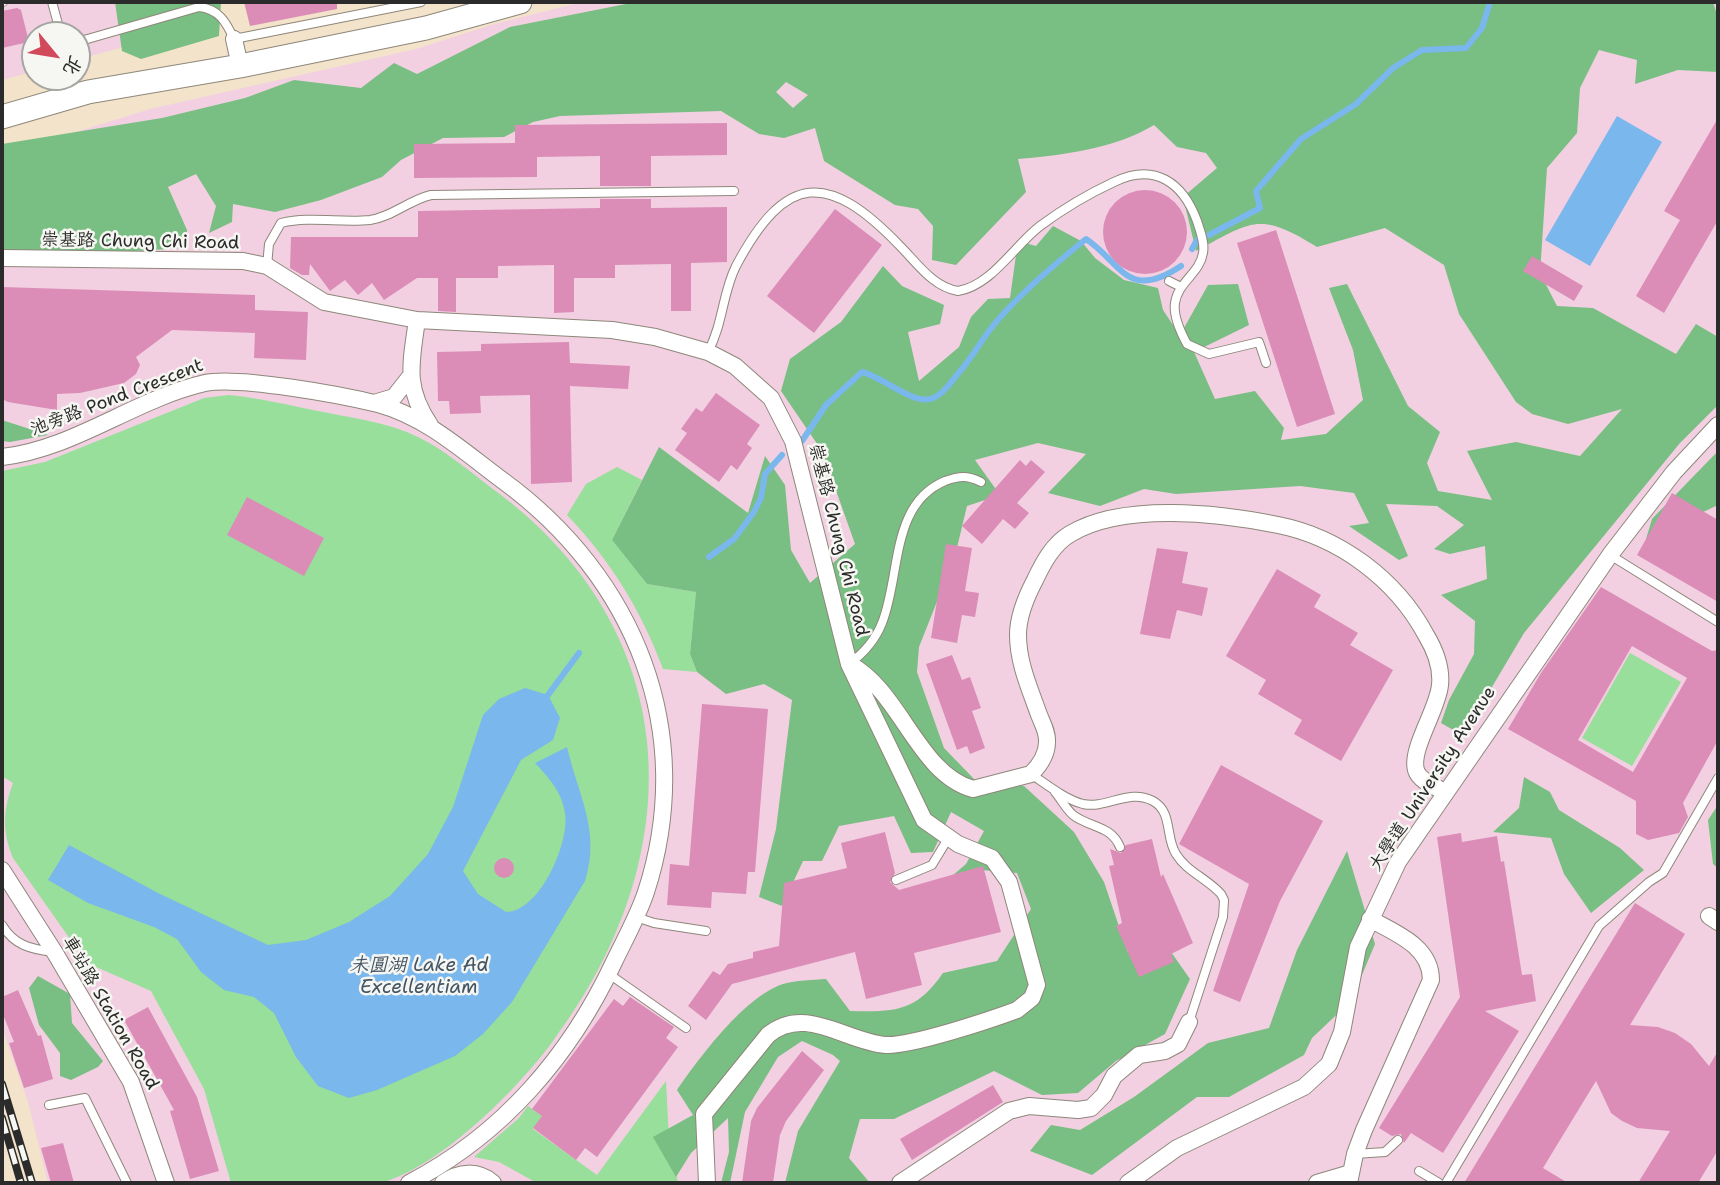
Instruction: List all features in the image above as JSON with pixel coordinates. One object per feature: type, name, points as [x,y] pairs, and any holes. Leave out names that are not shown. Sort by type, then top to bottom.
[{"type":"main road","points":[[2,117],[88,92],[240,66],[426,28],[520,2]]},
{"type":"street","points":[[234,39],[240,66]]},
{"type":"street","name":"崇基路 Chung Chi Road","points":[[2,258],[243,261],[267,266],[324,302],[416,320],[612,330],[655,337],[708,352],[735,366],[760,386],[786,422],[799,459],[849,664],[864,672],[878,686],[934,761],[964,786],[977,789],[1031,774]]},
{"type":"street","points":[[416,320],[409,379],[417,404],[431,427]]},
{"type":"street","points":[[374,403],[394,397],[409,379]]},
{"type":"street","name":"池旁路 Pond Crescent","points":[[2,457],[41,448],[186,389],[215,381],[245,382],[374,403],[431,427],[535,504],[564,530],[596,570],[629,626],[654,699],[663,776],[656,853],[636,917],[609,974],[570,1041],[532,1088],[467,1147],[409,1183]]},
{"type":"street","name":"大學道 University Avenue","points":[[1128,1183],[1177,1148],[1287,1096],[1323,1070],[1338,1045],[1353,968],[1370,919],[1398,862],[1610,555],[1674,472],[1718,425]]},
{"type":"street","points":[[1031,774],[1045,754],[1047,736],[1026,677],[1018,635],[1026,601],[1044,563],[1070,534],[1132,514],[1202,515],[1301,530],[1367,565],[1401,598],[1424,630],[1441,673],[1435,708],[1415,755],[1417,772],[1445,792]]},
{"type":"street","points":[[707,1183],[704,1114],[768,1035],[778,1028],[809,1022],[875,1044],[901,1044],[1007,1014],[1031,998],[1037,978],[1009,882],[992,858],[949,838],[924,820],[849,664]]},
{"type":"street","name":"車站路 Station Road","points":[[2,870],[55,953],[131,1082],[162,1182]]},
{"type":"street","points":[[1317,1183],[1350,1178],[1355,1154],[1431,980],[1429,965],[1419,948],[1370,919]]},
{"type":"street","points":[[900,1183],[1009,1111],[1029,1106],[1079,1110],[1091,1108],[1098,1103],[1114,1076],[1139,1055],[1165,1051],[1178,1044],[1189,1022]]},
{"type":"street","points":[[443,1183],[453,1176],[470,1173],[494,1183]]},
{"type":"lane","points":[[52,2],[57,21]]},
{"type":"lane","points":[[91,38],[199,7],[208,8],[220,15],[234,39],[421,2]]},
{"type":"lane","points":[[708,352],[722,320],[728,287],[739,261],[775,210],[802,192],[824,192],[851,204],[883,228],[935,281],[958,291],[979,284],[1038,228],[1072,205],[1130,176],[1159,177],[1184,193],[1203,241],[1201,261],[1181,287],[1175,311],[1187,344],[1209,354],[1259,342],[1266,363]]},
{"type":"lane","points":[[267,266],[270,244],[281,223],[302,218],[370,220],[387,216],[415,199],[431,195],[734,191]]},
{"type":"lane","points":[[1169,281],[1181,287]]},
{"type":"lane","points":[[849,664],[872,642],[882,625],[912,507],[926,493],[951,479],[966,475],[981,482]]},
{"type":"lane","points":[[1610,555],[1718,622]]},
{"type":"lane","points":[[1031,774],[1085,804],[1141,796],[1159,805],[1168,822],[1177,856],[1224,900],[1223,917],[1189,1022]]},
{"type":"lane","points":[[1446,1183],[1599,926],[1663,873],[1718,778]]},
{"type":"lane","points":[[1051,787],[1073,815],[1107,830],[1116,837],[1120,847]]},
{"type":"lane","points":[[896,880],[932,865],[949,838]]},
{"type":"lane","points":[[636,917],[654,923],[706,931]]},
{"type":"lane","points":[[2,925],[11,938],[28,949],[55,953]]},
{"type":"lane","points":[[609,974],[686,1028]]},
{"type":"lane","points":[[49,1104],[85,1098],[127,1183]]},
{"type":"lane","points":[[1355,1154],[1385,1152],[1398,1140]]},
{"type":"lane","points":[[1419,1171],[1439,1183]]},
{"type":"shaded area","points":[[2,2],[179,2],[187,29],[91,56],[91,21],[21,21],[21,75],[2,80]]},
{"type":"shaded area","points":[[582,2],[1718,2],[1718,1183],[48,1183],[28,1102],[2,1028],[2,155],[150,109],[416,49],[494,24]]},
{"type":"green space","points":[[115,2],[221,2],[219,36],[141,59],[122,51]]},
{"type":"green space","points":[[636,2],[1713,2],[1718,18],[1718,72],[1678,70],[1635,84],[1637,60],[1599,50],[1580,88],[1577,133],[1547,168],[1540,273],[1557,306],[1593,308],[1676,354],[1696,324],[1718,337],[1718,405],[1680,443],[1524,633],[1489,692],[1467,738],[1441,723],[1449,700],[1474,654],[1475,621],[1441,595],[1487,579],[1485,546],[1450,554],[1434,549],[1464,525],[1437,506],[1386,504],[1408,556],[1399,560],[1349,526],[1369,523],[1354,493],[1300,486],[1176,494],[1144,489],[1100,506],[1048,493],[1086,454],[1038,443],[975,460],[1000,495],[967,506],[955,556],[919,647],[917,672],[944,748],[975,780],[1024,786],[1074,832],[1104,882],[1128,953],[1171,952],[1190,979],[1165,1034],[1116,1061],[1078,1093],[1042,1095],[994,1071],[894,1119],[860,1119],[849,1158],[870,1183],[785,1183],[798,1131],[840,1061],[802,1041],[778,1057],[745,1112],[730,1183],[721,1183],[729,1152],[728,1118],[691,1153],[676,1177],[653,1137],[693,1115],[677,1090],[724,1030],[753,1001],[783,984],[826,979],[850,1011],[880,1011],[903,1007],[923,996],[943,973],[997,961],[1031,909],[1017,873],[981,870],[952,876],[966,864],[984,831],[951,812],[933,852],[911,853],[894,816],[839,826],[822,861],[803,861],[782,906],[759,897],[776,829],[792,700],[764,684],[726,694],[697,672],[690,654],[696,592],[647,584],[612,540],[659,447],[748,513],[765,456],[785,485],[791,550],[810,583],[855,544],[822,451],[781,391],[790,359],[841,322],[883,266],[902,286],[944,305],[940,324],[908,332],[919,381],[959,347],[971,317],[988,299],[1010,298],[1018,241],[1036,246],[1053,226],[1081,241],[1095,258],[1124,280],[1158,288],[1163,310],[1177,331],[1184,328],[1208,285],[1238,284],[1249,325],[1194,352],[1215,399],[1255,391],[1284,428],[1281,440],[1326,434],[1363,400],[1353,350],[1329,288],[1347,284],[1408,406],[1440,432],[1427,463],[1438,491],[1492,500],[1467,451],[1516,442],[1580,456],[1622,409],[1568,424],[1532,414],[1516,402],[1459,314],[1444,265],[1385,228],[1317,247],[1282,228],[1256,224],[1230,233],[1196,251],[1183,197],[1217,168],[1206,153],[1177,147],[1154,125],[1105,145],[1070,153],[1018,159],[1026,192],[956,265],[932,260],[933,226],[918,209],[895,205],[824,161],[815,128],[784,138],[759,134],[721,111],[560,116],[533,122],[504,137],[443,138],[401,160],[382,177],[321,200],[275,212],[233,204],[232,222],[209,233],[216,206],[196,174],[168,187],[187,230],[186,248],[32,257],[2,254],[2,144],[162,118],[245,98],[294,80],[361,88],[394,63],[417,74],[510,27]],"holes":[[[786,82],[808,95],[793,108],[776,92]]]},
{"type":"green space","points":[[229,395],[356,418],[406,432],[438,448],[493,489],[557,546],[604,609],[634,677],[648,749],[646,822],[630,897],[598,970],[553,1041],[498,1104],[427,1161],[403,1175],[380,1183],[231,1183],[204,1089],[151,991],[87,963],[13,858],[7,839],[6,811],[13,783],[2,776],[2,471],[45,462],[204,398]]},
{"type":"green space","points":[[2,420],[48,435],[2,441]]},
{"type":"green space","points":[[1718,451],[1718,505],[1646,539],[1652,519]]},
{"type":"green space","points":[[617,467],[642,480],[612,540],[647,584],[696,592],[690,654],[697,672],[663,669],[635,606],[611,568],[567,515],[586,484]]},
{"type":"green space","points":[[1630,653],[1681,682],[1632,766],[1582,738]]},
{"type":"green space","points":[[1524,777],[1550,792],[1559,810],[1620,848],[1644,870],[1591,913],[1564,874],[1551,838],[1493,832],[1519,808]]},
{"type":"green space","points":[[1718,805],[1718,868],[1713,864],[1708,820]]},
{"type":"green space","points":[[1347,851],[1375,944],[1351,1001],[1312,1038],[1304,1055],[1229,1097],[1197,1097],[1092,1175],[1030,1151],[1051,1125],[1080,1130],[1134,1097],[1208,1043],[1269,1028],[1297,950]]},
{"type":"green space","points":[[38,976],[70,994],[72,1023],[103,1061],[98,1067],[71,1080],[60,1076],[60,1053],[39,1025],[29,988]]},
{"type":"green space","points":[[666,1081],[669,1140],[678,1183],[537,1183],[499,1162],[474,1157],[519,1118],[528,1106],[542,1116],[533,1129],[597,1175]]},
{"type":"water","points":[[1617,116],[1662,142],[1590,266],[1545,240]]},
{"type":"water","name":"未圓湖 Lake Ad Excellentiam","points":[[525,688],[548,695],[560,718],[553,740],[521,760],[463,871],[478,894],[506,912],[519,909],[541,888],[563,841],[565,813],[558,792],[535,763],[567,747],[589,829],[589,863],[585,881],[512,1002],[483,1034],[455,1056],[377,1090],[349,1098],[318,1086],[296,1057],[274,1013],[254,997],[224,990],[201,972],[177,939],[154,927],[88,903],[48,880],[69,845],[158,893],[268,945],[306,940],[349,922],[390,896],[428,854],[453,807],[483,715],[499,699]]},
{"type":"building","points":[[244,2],[337,2],[337,9],[250,26]]},
{"type":"building","points":[[17,8],[21,10],[24,21],[21,21],[21,44],[2,48],[2,11]]},
{"type":"building","points":[[1718,118],[1718,220],[1664,313],[1636,296],[1680,220],[1664,211]]},
{"type":"building","points":[[727,123],[727,155],[651,156],[651,186],[600,186],[600,156],[537,157],[537,177],[414,178],[414,144],[515,143],[515,125]]},
{"type":"building","points":[[1145,190],[1161,193],[1175,202],[1184,216],[1187,232],[1184,248],[1175,262],[1161,271],[1145,274],[1129,271],[1115,262],[1106,248],[1103,232],[1106,216],[1115,202],[1129,193]]},
{"type":"building","points":[[600,199],[651,199],[651,208],[727,207],[727,262],[691,263],[691,311],[671,311],[671,264],[615,265],[615,278],[574,278],[574,312],[554,313],[554,265],[498,266],[498,278],[456,278],[456,312],[438,311],[438,278],[417,278],[384,300],[372,283],[358,295],[345,280],[330,291],[310,264],[309,275],[302,275],[290,268],[291,237],[418,237],[418,211],[600,208]]},
{"type":"building","points":[[835,209],[882,245],[814,333],[767,296]]},
{"type":"building","points":[[1276,230],[1335,414],[1297,427],[1237,243]]},
{"type":"building","points":[[1532,256],[1583,286],[1574,301],[1523,271]]},
{"type":"building","points":[[2,287],[255,295],[255,310],[308,312],[306,360],[254,358],[255,333],[172,330],[136,357],[140,365],[136,374],[124,383],[80,393],[57,394],[57,410],[8,402],[2,399]]},
{"type":"building","points":[[569,342],[570,363],[630,366],[628,389],[570,386],[572,482],[531,484],[530,395],[480,396],[481,413],[450,414],[449,401],[438,401],[437,352],[481,351],[481,344]]},
{"type":"building","points":[[716,393],[760,425],[747,444],[752,448],[737,470],[731,465],[719,482],[675,450],[687,433],[681,429],[696,408],[702,412]]},
{"type":"building","points":[[1020,460],[1026,466],[1031,460],[1045,472],[1017,503],[1029,513],[1015,529],[1003,519],[982,544],[962,526]]},
{"type":"building","points":[[1672,493],[1718,520],[1718,602],[1637,555]]},
{"type":"building","points":[[247,497],[324,538],[304,576],[227,535]]},
{"type":"building","points":[[946,544],[972,548],[965,591],[979,593],[975,617],[962,615],[957,643],[931,638]]},
{"type":"building","points":[[1157,548],[1188,552],[1182,583],[1208,588],[1202,616],[1177,610],[1170,639],[1140,634]]},
{"type":"building","points":[[1277,569],[1321,595],[1314,607],[1358,633],[1350,645],[1393,670],[1341,761],[1294,734],[1302,720],[1258,694],[1266,680],[1226,656]]},
{"type":"building","points":[[1601,587],[1712,651],[1718,650],[1718,740],[1683,803],[1688,817],[1679,833],[1648,840],[1636,834],[1636,801],[1508,729],[1541,673]],"holes":[[[1632,646],[1687,678],[1633,772],[1578,740]]]},
{"type":"building","points":[[952,655],[962,680],[970,677],[981,708],[972,711],[985,748],[970,754],[967,746],[957,750],[926,664]]},
{"type":"building","points":[[702,704],[768,709],[755,872],[748,872],[746,894],[712,892],[711,908],[667,905],[670,864],[689,866]]},
{"type":"building","points":[[1221,765],[1323,821],[1280,901],[1240,1002],[1213,991],[1249,884],[1179,844]]},
{"type":"building","points":[[885,832],[895,873],[890,882],[899,890],[983,866],[1001,932],[914,953],[922,985],[866,999],[855,952],[732,984],[706,1020],[688,1006],[713,971],[720,975],[728,964],[753,958],[753,952],[779,946],[784,883],[847,868],[841,843]]},
{"type":"building","points":[[1461,833],[1462,842],[1497,836],[1501,862],[1504,861],[1522,975],[1532,974],[1536,1001],[1485,1011],[1519,1031],[1443,1153],[1411,1133],[1404,1143],[1401,1134],[1392,1136],[1379,1128],[1460,997],[1437,837]]},
{"type":"building","points":[[1152,839],[1161,877],[1163,874],[1193,943],[1171,954],[1174,962],[1139,977],[1116,926],[1122,923],[1109,866],[1114,865],[1110,849],[1121,853],[1126,845]]},
{"type":"building","points":[[500,858],[508,858],[514,868],[508,878],[500,878],[494,872],[494,864]]},
{"type":"building","points":[[1635,903],[1685,934],[1630,1025],[1658,1027],[1675,1033],[1691,1044],[1709,1066],[1718,1051],[1718,1150],[1698,1183],[1638,1183],[1670,1131],[1637,1128],[1622,1121],[1611,1113],[1596,1081],[1543,1168],[1568,1183],[1464,1183]]},
{"type":"building","points":[[18,990],[38,1036],[41,1035],[53,1079],[24,1088],[9,1043],[14,1042],[2,1012],[2,997]]},
{"type":"building","points":[[630,997],[674,1027],[666,1038],[678,1047],[597,1157],[585,1148],[576,1160],[533,1128],[542,1116],[532,1109],[614,999],[623,1006]]},
{"type":"building","points":[[148,1007],[197,1097],[219,1171],[190,1179],[170,1111],[174,1110],[124,1020]]},
{"type":"building","points":[[802,1051],[824,1070],[786,1121],[780,1135],[773,1183],[742,1183],[751,1121],[757,1108]]},
{"type":"building","points":[[993,1085],[1003,1102],[912,1160],[900,1139]]},
{"type":"building","points":[[63,1143],[74,1183],[51,1183],[41,1148]]},
{"type":"waterway","points":[[1209,235],[1260,208],[1256,191],[1301,139],[1356,104],[1393,68],[1422,50],[1466,48],[1482,28],[1490,2]]},
{"type":"waterway","points":[[802,441],[826,405],[862,372],[914,397],[930,399],[939,395],[1013,304],[1049,269],[1086,239],[1118,268],[1137,280],[1163,276],[1181,266]]},
{"type":"waterway","points":[[1192,249],[1197,240]]},
{"type":"waterway","points":[[709,557],[734,539],[754,512],[761,498],[765,474],[782,455]]},
{"type":"waterway","points":[[548,695],[579,653]]},
{"type":"railway","points":[[2,1084],[32,1183]]},
{"type":"railway","points":[[2,1118],[21,1183]]}]
